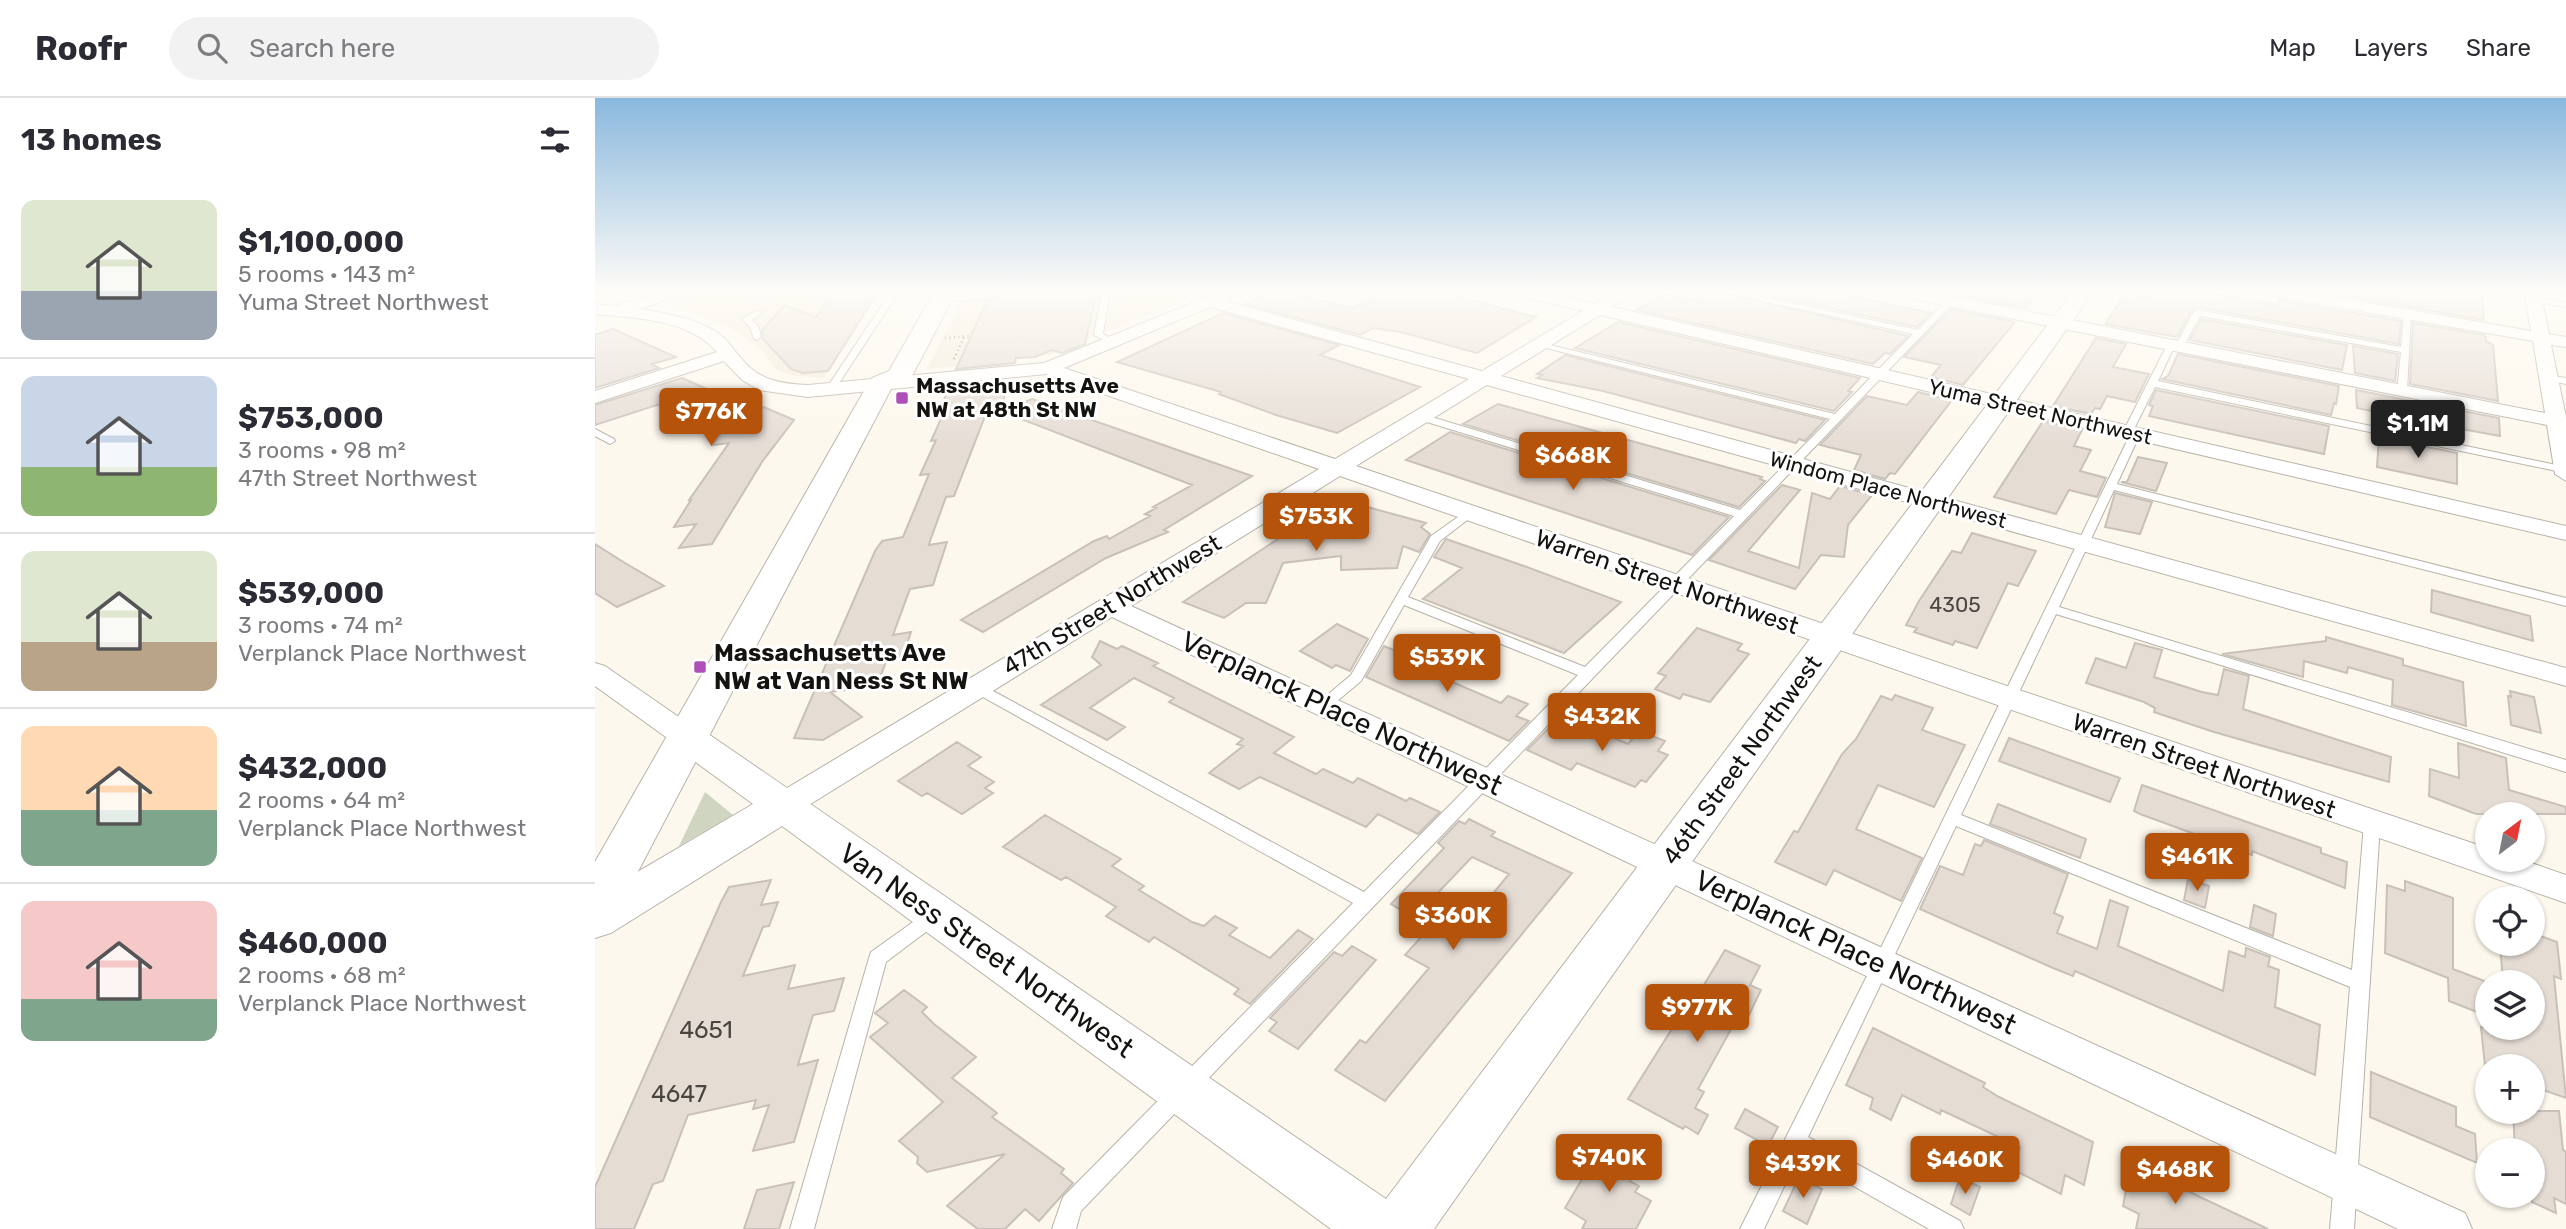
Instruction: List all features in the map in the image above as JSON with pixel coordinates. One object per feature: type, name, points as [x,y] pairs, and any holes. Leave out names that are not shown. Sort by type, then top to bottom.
[{"type":"main road","points":[[595,907],[881,384],[899,376],[916,343]]},
{"type":"street","points":[[719,343],[745,376],[758,384],[789,390],[831,389],[1047,368],[1110,343]]},
{"type":"street","name":"Windom Place Northwest","points":[[1358,343],[2566,677]]},
{"type":"street","name":"Yuma Street Northwest","points":[[1741,343],[2566,533]]},
{"type":"street","name":"46th Street Northwest","points":[[1398,1229],[2046,343]]},
{"type":"street","points":[[2159,343],[2561,422]]},
{"type":"street","points":[[2542,343],[2557,379],[2566,471]]},
{"type":"street","name":"47th Street Northwest","points":[[595,920],[1541,344]]},
{"type":"street","points":[[595,397],[728,354]]},
{"type":"street","name":"Warren Street Northwest","points":[[1047,368],[2566,889]]},
{"type":"street","name":"Verplanck Place Northwest","points":[[1111,606],[2449,1229]]},
{"type":"street","name":"Van Ness Street Northwest","points":[[595,672],[1379,1229]]},
{"type":"lane","points":[[831,389],[861,343]]},
{"type":"lane","points":[[1064,1229],[1072,1205],[1910,343]]},
{"type":"lane","points":[[1752,1229],[2052,610],[2110,486],[2152,383],[2177,343]]},
{"type":"lane","points":[[2364,343],[2405,350]]},
{"type":"lane","points":[[2402,391],[2406,343]]},
{"type":"lane","points":[[1541,344],[1837,418]]},
{"type":"lane","points":[[2152,383],[2566,471]]},
{"type":"lane","points":[[1422,417],[1743,514]]},
{"type":"lane","points":[[595,432],[610,441]]},
{"type":"lane","points":[[2110,486],[2566,602]]},
{"type":"lane","points":[[1324,705],[1356,678],[1435,539],[1469,514]]},
{"type":"lane","points":[[1401,599],[1589,674]]},
{"type":"lane","points":[[2052,610],[2566,766]]},
{"type":"lane","points":[[977,688],[1367,902]]},
{"type":"lane","points":[[1952,818],[2361,982]]},
{"type":"lane","points":[[2342,1229],[2372,824]]},
{"type":"lane","points":[[802,1229],[878,958],[937,914]]},
{"type":"lane","points":[[1795,1140],[1952,1229]]},
{"type":"path","points":[[956,352],[961,343]]},
{"type":"shaded area","points":[[751,343],[847,343],[823,378],[790,375],[775,369],[762,350]]},
{"type":"shaded area","points":[[940,343],[1079,343],[1049,355],[927,369]]},
{"type":"green space","points":[[705,792],[733,815],[679,846]]},
{"type":"building","points":[[595,343],[644,343],[676,357],[652,364],[659,368],[595,388]]},
{"type":"building","points":[[767,343],[846,343],[828,371],[803,373],[791,369]]},
{"type":"building","points":[[968,343],[1085,343],[1062,353],[1051,350],[1035,357],[1016,358],[1015,363],[956,369]]},
{"type":"building","points":[[1159,343],[1331,343],[1339,345],[1320,355],[1420,387],[1337,433],[1276,415],[1219,394],[1221,392],[1117,362]]},
{"type":"building","points":[[1440,343],[1494,343],[1477,353]]},
{"type":"building","points":[[1584,343],[1708,343],[1860,378],[1848,391],[1852,392],[1834,411],[1575,348]]},
{"type":"building","points":[[1780,343],[1901,343],[1890,354],[1885,353],[1873,364]]},
{"type":"building","points":[[1918,343],[1998,343],[1963,385],[1931,377],[1941,365],[1904,357]]},
{"type":"building","points":[[2093,343],[2126,344],[2113,367],[2149,374],[2135,402],[2107,396],[2100,409],[2095,408],[2091,414],[2053,406]]},
{"type":"building","points":[[2204,343],[2347,345],[2342,370]]},
{"type":"building","points":[[2412,343],[2489,343],[2493,345],[2498,401],[2410,384]]},
{"type":"building","points":[[2353,346],[2398,354],[2395,381],[2355,373]]},
{"type":"building","points":[[2178,354],[2339,386],[2336,404],[2334,403],[2331,415],[2162,379],[2168,376]]},
{"type":"building","points":[[1565,355],[1825,420],[1805,441],[1799,439],[1796,443],[1603,391],[1537,378],[1542,375],[1537,374]]},
{"type":"building","points":[[682,378],[743,405],[757,410],[764,407],[794,420],[762,462],[712,544],[679,548],[696,524],[674,527],[689,500],[729,443],[713,445],[722,431],[663,403],[595,425],[595,405]]},
{"type":"building","points":[[997,381],[1008,385],[1000,410],[989,406],[954,496],[946,497],[930,541],[929,545],[947,542],[933,585],[910,589],[893,635],[911,632],[903,656],[887,659],[877,686],[830,692],[862,717],[823,740],[794,738],[875,551],[882,541],[903,537],[929,474],[920,475],[936,440],[931,441],[944,412],[940,412],[949,386]]},
{"type":"building","points":[[2156,390],[2329,426],[2324,454],[2149,416],[2153,406],[2149,405]]},
{"type":"building","points":[[2356,390],[2499,418],[2500,436],[2456,428],[2457,441],[2380,425],[2380,413],[2357,408]]},
{"type":"building","points":[[1918,392],[1952,400],[1895,474],[1890,473],[1885,479],[1854,470],[1861,455],[1820,445],[1867,396],[1907,405]]},
{"type":"building","points":[[1032,399],[1252,476],[1164,530],[1168,532],[1106,558],[983,632],[961,620],[1094,541],[1107,536],[1109,539],[1150,516],[1145,514],[1156,508],[1153,507],[1192,485],[1003,412]]},
{"type":"building","points":[[1498,404],[1762,477],[1760,479],[1765,481],[1739,507],[1463,424]]},
{"type":"building","points":[[2043,421],[2082,430],[2074,446],[2091,450],[2080,471],[2106,478],[2097,497],[2069,490],[2056,514],[1994,497]]},
{"type":"building","points":[[1450,432],[1729,517],[1692,555],[1406,460]]},
{"type":"building","points":[[2379,437],[2457,453],[2457,484],[2377,467]]},
{"type":"building","points":[[2138,457],[2167,463],[2156,491],[2121,482],[2127,482]]},
{"type":"building","points":[[1782,485],[1800,490],[1748,551],[1799,568],[1812,493],[1830,499],[1840,486],[1872,495],[1848,525],[1844,557],[1821,555],[1795,589],[1709,560]]},
{"type":"building","points":[[2115,493],[2152,502],[2140,534],[2105,527]]},
{"type":"building","points":[[1338,499],[1426,523],[1421,527],[1430,534],[1419,552],[1403,546],[1397,568],[1341,570],[1341,556],[1283,563],[1266,603],[1246,603],[1224,618],[1183,602]]},
{"type":"building","points":[[1972,533],[2036,551],[2018,586],[2008,583],[1977,648],[1955,641],[1953,645],[1914,632],[1917,628],[1906,625],[1952,551],[1961,553]]},
{"type":"building","points":[[1446,539],[1621,602],[1564,653],[1423,599],[1462,568],[1434,557]]},
{"type":"building","points":[[595,544],[664,586],[617,607],[595,593]]},
{"type":"building","points":[[2432,590],[2530,616],[2533,641],[2431,612]]},
{"type":"building","points":[[1337,624],[1368,639],[1350,671],[1336,665],[1332,668],[1300,651]]},
{"type":"building","points":[[1697,628],[1742,644],[1737,650],[1749,654],[1710,702],[1683,694],[1680,699],[1655,689],[1666,676],[1658,673]]},
{"type":"building","points":[[2326,637],[2403,659],[2403,665],[2463,682],[2466,726],[2392,705],[2393,680],[2348,667],[2347,673],[2304,661],[2303,677],[2222,654],[2326,641]]},
{"type":"building","points":[[1100,641],[1117,649],[1122,646],[1158,663],[1153,666],[1294,737],[1274,753],[1316,774],[1323,769],[1353,783],[1358,778],[1406,801],[1410,798],[1440,812],[1418,834],[1378,814],[1366,827],[1260,777],[1239,789],[1209,773],[1243,746],[1237,744],[1243,739],[1169,702],[1174,698],[1134,678],[1090,708],[1125,727],[1107,740],[1041,705],[1101,665],[1092,657]]},
{"type":"building","points":[[2135,643],[2162,650],[2154,677],[2202,692],[2218,695],[2224,669],[2249,676],[2243,709],[2391,757],[2389,782],[2214,732],[2154,712],[2155,708],[2144,702],[2086,683],[2096,658],[2126,668]]},
{"type":"building","points":[[1384,646],[1442,670],[1436,675],[1501,703],[1508,696],[1528,704],[1516,716],[1529,721],[1509,741],[1366,677]]},
{"type":"building","points":[[2510,691],[2534,697],[2541,733],[2511,725],[2508,696],[2511,697]]},
{"type":"building","points":[[1895,695],[1933,708],[1922,730],[1965,745],[1934,807],[1878,785],[1856,829],[1922,858],[1901,901],[1834,870],[1826,885],[1775,862],[1794,831],[1798,832],[1842,754],[1856,739],[1881,696],[1892,700]]},
{"type":"building","points":[[1571,720],[1628,744],[1639,731],[1665,741],[1658,751],[1668,755],[1646,782],[1641,780],[1635,787],[1577,763],[1571,770],[1527,750],[1548,729],[1559,733]]},
{"type":"building","points":[[2009,738],[2120,778],[2110,802],[1999,761]]},
{"type":"building","points":[[957,742],[981,757],[968,766],[994,782],[985,788],[993,793],[962,814],[927,793],[922,796],[898,781]]},
{"type":"building","points":[[2458,743],[2506,758],[2509,790],[2566,807],[2566,814],[2545,814],[2545,802],[2475,802],[2475,814],[2429,796],[2430,769],[2459,778]]},
{"type":"building","points":[[2142,785],[2321,848],[2321,853],[2347,862],[2345,888],[2252,851],[2252,855],[2134,811]]},
{"type":"building","points":[[1998,804],[2086,839],[2080,858],[1990,824]]},
{"type":"building","points":[[1045,815],[1121,859],[1112,866],[1144,886],[1139,890],[1192,922],[1204,926],[1215,916],[1237,928],[1229,935],[1270,958],[1298,930],[1313,939],[1250,1004],[1234,994],[1239,989],[1154,937],[1149,942],[1106,916],[1116,907],[1066,877],[1061,880],[1003,847]]},
{"type":"building","points":[[1469,819],[1495,832],[1491,836],[1572,873],[1385,1101],[1335,1070],[1360,1040],[1366,1043],[1429,968],[1405,955],[1430,927],[1455,940],[1509,874],[1472,857],[1414,918],[1391,904],[1444,848],[1438,843],[1459,821],[1465,824]]},
{"type":"building","points":[[1984,840],[2068,874],[2054,913],[2063,917],[2057,933],[2097,949],[2110,900],[2128,907],[2118,946],[2223,991],[2229,951],[2245,957],[2246,948],[2270,957],[2268,966],[2279,970],[2275,1007],[2320,1025],[2315,1075],[2075,971],[2073,976],[2053,968],[1920,909],[1940,866],[1963,875],[1975,844],[1981,846]]},
{"type":"building","points":[[2188,879],[2209,886],[2205,908],[2184,900]]},
{"type":"building","points":[[771,880],[761,905],[778,902],[769,926],[763,927],[743,976],[795,965],[788,989],[844,978],[834,1011],[813,1015],[798,1065],[818,1060],[794,1142],[753,1151],[769,1105],[753,1109],[756,1100],[688,1115],[663,1181],[653,1184],[634,1229],[595,1229],[595,1187],[721,902],[729,887]]},
{"type":"building","points":[[2405,881],[2453,898],[2453,969],[2475,977],[2475,1011],[2449,1001],[2448,978],[2385,953],[2387,885],[2405,891]]},
{"type":"building","points":[[2254,905],[2276,914],[2273,936],[2250,927]]},
{"type":"building","points":[[2545,938],[2557,942],[2561,979],[2554,976],[2566,1098],[2545,1091],[2545,1054],[2484,1054],[2482,1040],[2545,1040],[2545,970],[2502,970],[2501,956],[2545,956]]},
{"type":"building","points":[[1352,946],[1376,960],[1298,1049],[1269,1031],[1277,1022],[1270,1018],[1334,952],[1342,956]]},
{"type":"building","points":[[1725,950],[1760,966],[1750,985],[1761,990],[1748,1017],[1740,1013],[1698,1089],[1704,1092],[1695,1108],[1708,1115],[1698,1134],[1685,1126],[1683,1129],[1628,1099],[1683,1011],[1687,1013]]},
{"type":"building","points":[[904,990],[927,1007],[922,1012],[934,1024],[976,1057],[952,1078],[997,1113],[992,1117],[1064,1169],[1061,1173],[1073,1183],[1039,1221],[1025,1209],[1005,1229],[978,1229],[947,1206],[1005,1154],[927,1172],[917,1163],[918,1157],[899,1141],[943,1102],[870,1037],[888,1023],[875,1013]]},
{"type":"building","points":[[1873,1028],[1985,1083],[1983,1087],[1999,1097],[2093,1142],[2084,1185],[2065,1175],[2061,1194],[2014,1170],[2020,1147],[1902,1095],[1891,1120],[1870,1109],[1873,1098],[1846,1085]]},
{"type":"building","points":[[2371,1072],[2456,1107],[2456,1126],[2475,1134],[2475,1162],[2370,1117]]},
{"type":"building","points":[[1745,1109],[1778,1127],[1768,1146],[1735,1128]]},
{"type":"building","points":[[2545,1111],[2559,1111],[2563,1150],[2566,1152],[2566,1204],[2554,1198],[2556,1213],[2545,1208],[2545,1138],[2514,1138],[2514,1124],[2545,1124]]},
{"type":"building","points":[[1602,1145],[1638,1166],[1630,1181],[1639,1186],[1635,1192],[1651,1201],[1636,1229],[1582,1229],[1586,1221],[1565,1208]]},
{"type":"building","points":[[2131,1162],[2268,1229],[2136,1229],[2139,1214],[2123,1206]]},
{"type":"building","points":[[1799,1177],[1822,1189],[1807,1224],[1783,1211]]},
{"type":"building","points":[[1960,1177],[1980,1187],[1970,1215],[1951,1204]]},
{"type":"building","points":[[794,1182],[779,1229],[744,1229],[757,1190]]},
{"type":"place","name":"Massachusetts Ave NW at 48th St NW","points":[[902,398]]},
{"type":"place","name":"Massachusetts Ave NW at Van Ness St NW","points":[[700,667]]}]
